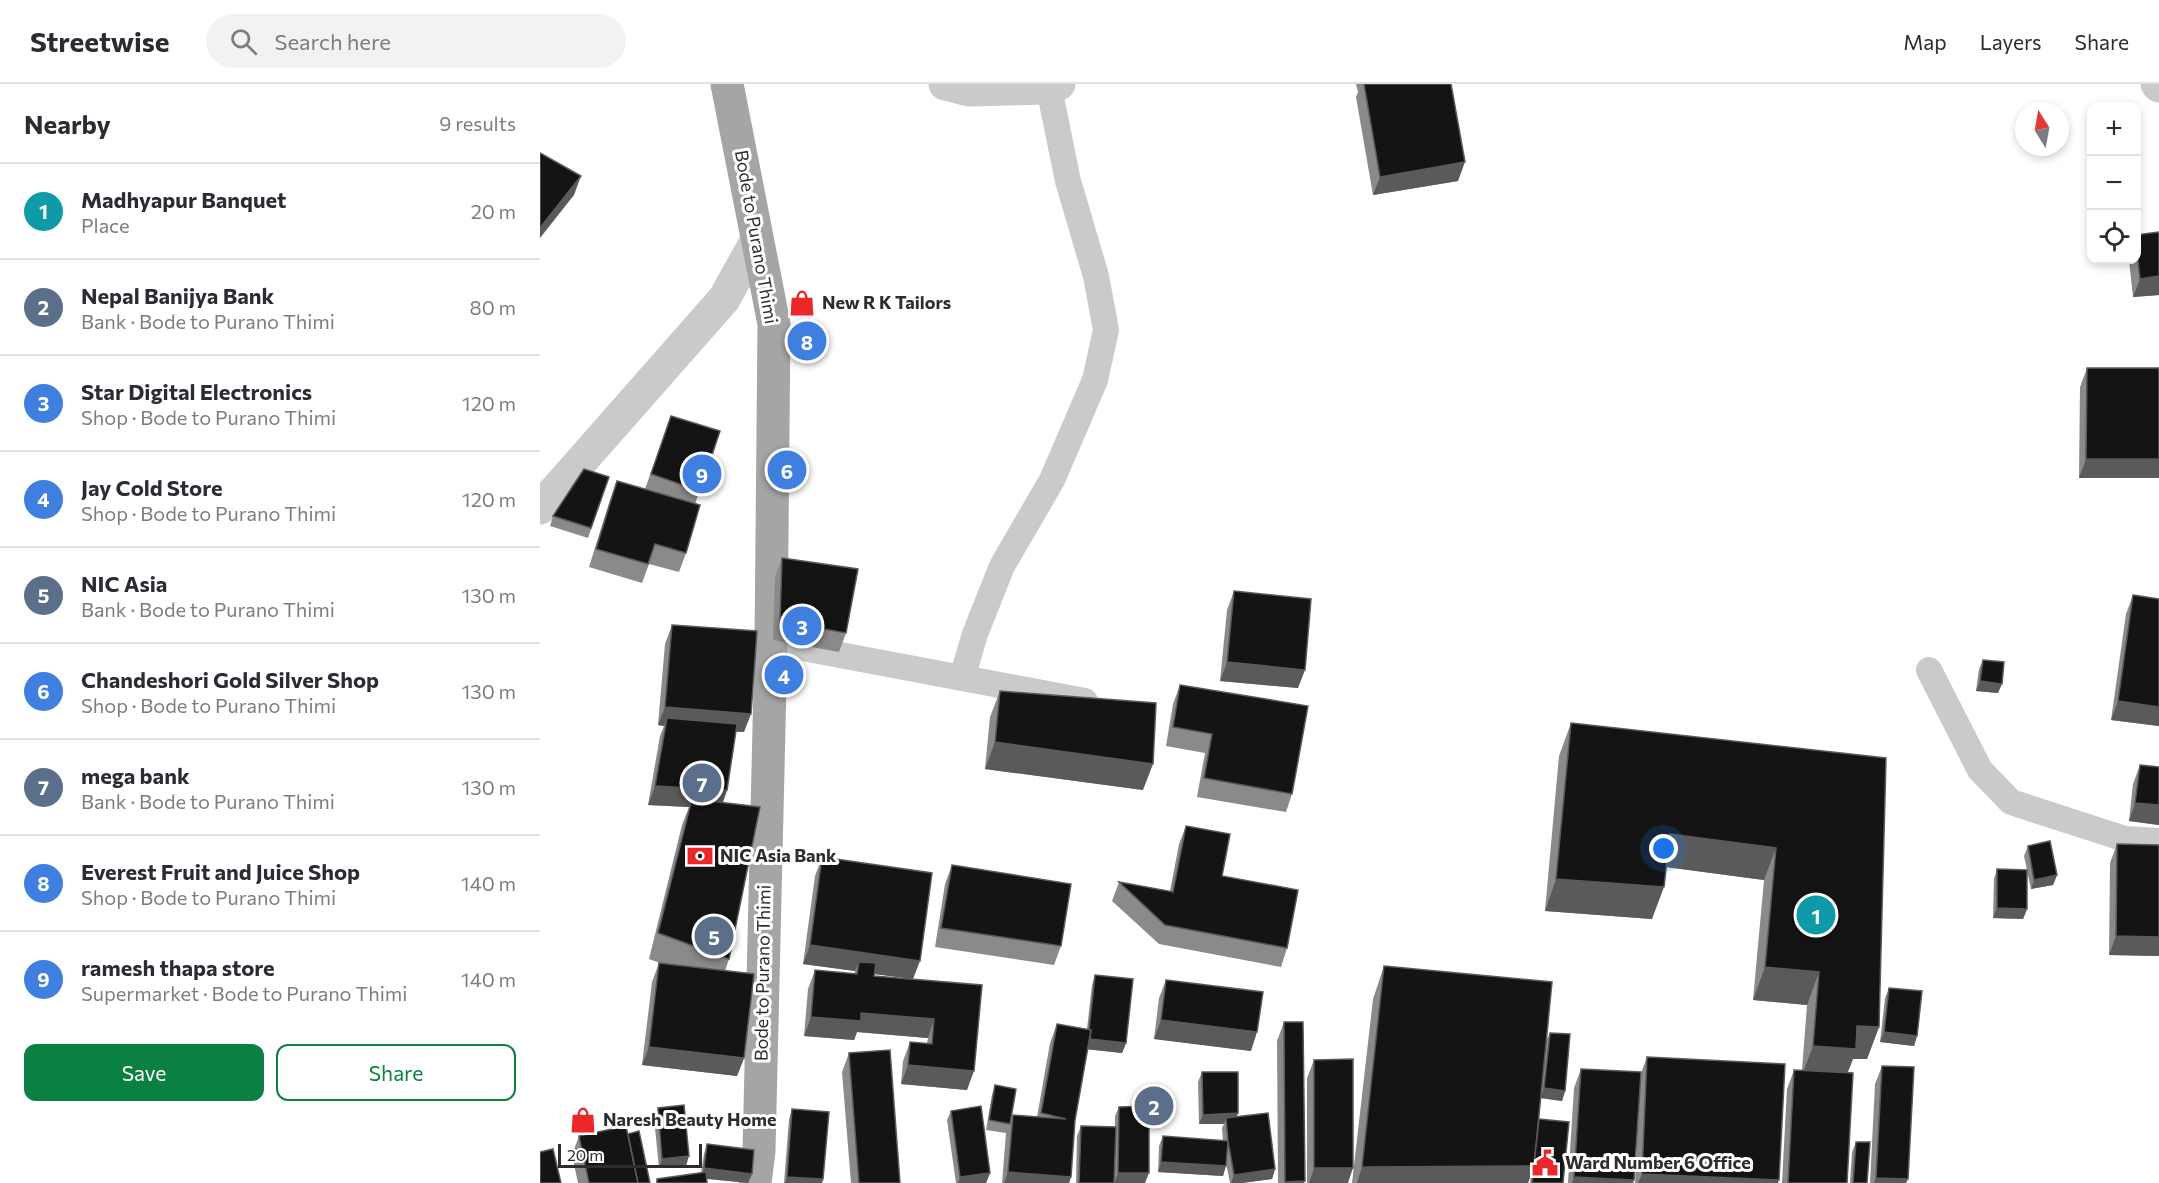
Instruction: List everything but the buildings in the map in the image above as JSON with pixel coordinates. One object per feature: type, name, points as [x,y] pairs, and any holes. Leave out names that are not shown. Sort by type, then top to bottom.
[{"type":"main road","name":"Bode to Purano Thimi","points":[[728,84],[774,324],[771,642],[759,1151],[755,1183]]},
{"type":"street","points":[[945,84],[969,90],[1054,86]]},
{"type":"street","points":[[540,508],[724,299],[757,240]]},
{"type":"lane","points":[[962,678],[975,634],[1002,566],[1052,480],[1095,380],[1106,330],[1096,276],[1068,181],[1054,86]]},
{"type":"lane","points":[[771,642],[1112,706]]},
{"type":"lane","points":[[1929,670],[1980,770],[2011,802],[2125,838],[2159,841]]},
{"type":"place","name":"New R K Tailors","points":[[802,303]]},
{"type":"place","name":"Everest Fruit and Juice Shop","points":[[807,341]]},
{"type":"place","name":"Chandeshori Gold Silver Shop","points":[[787,470]]},
{"type":"place","name":"ramesh thapa store","points":[[702,474]]},
{"type":"place","name":"Star Digital Electronics","points":[[802,626]]},
{"type":"place","name":"Jay Cold Store","points":[[784,675]]},
{"type":"place","name":"mega bank","points":[[702,783]]},
{"type":"place","name":"NIC Asia Bank","points":[[700,856]]},
{"type":"place","name":"Madhyapur Banquet","points":[[1816,915]]},
{"type":"place","name":"NIC Asia","points":[[714,936]]},
{"type":"place","name":"Nepal Banijya Bank","points":[[1154,1106]]},
{"type":"place","name":"Naresh Beauty Home","points":[[583,1120]]},
{"type":"place","name":"Ward Number 6 Office","points":[[1545,1163]]}]
